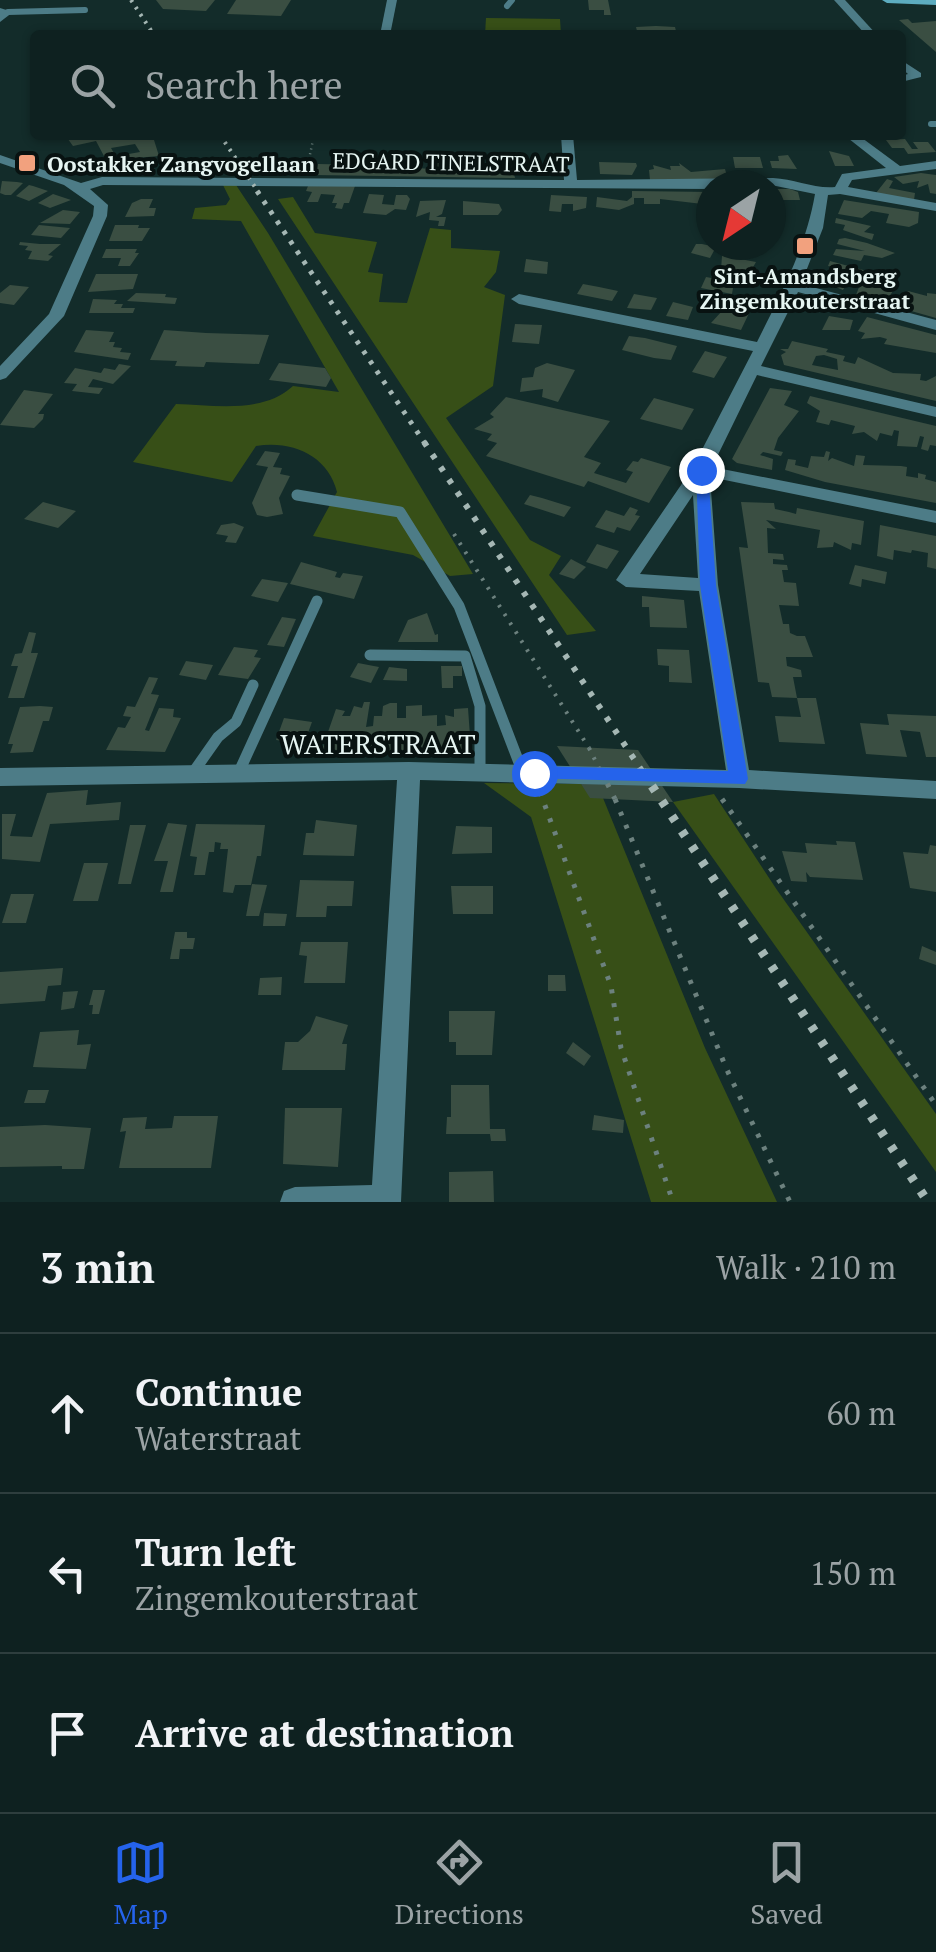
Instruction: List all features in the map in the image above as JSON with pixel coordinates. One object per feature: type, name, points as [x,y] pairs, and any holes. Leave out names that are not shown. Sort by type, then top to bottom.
[{"type":"main road","points":[[887,0],[936,2]]},
{"type":"street","points":[[386,30],[392,0]]},
{"type":"street","points":[[839,0],[867,30]]},
{"type":"street","points":[[906,67],[917,75],[906,78]]},
{"type":"street","points":[[567,140],[571,183]]},
{"type":"street","points":[[857,140],[898,170]]},
{"type":"street","points":[[0,159],[78,188],[94,196],[101,205],[100,216],[56,316],[0,374]]},
{"type":"street","points":[[936,164],[847,178],[840,190],[936,208]]},
{"type":"street","name":"EDGARD TINELSTRAAT","points":[[78,188],[102,181],[305,180],[784,182],[804,183],[822,192],[840,190]]},
{"type":"street","points":[[708,585],[626,580],[701,470],[793,286],[816,228],[822,192]]},
{"type":"street","points":[[793,286],[936,326]]},
{"type":"street","points":[[519,299],[762,348]]},
{"type":"street","points":[[752,368],[936,412]]},
{"type":"street","points":[[701,470],[936,517]]},
{"type":"street","points":[[701,470],[708,585],[739,779]]},
{"type":"street","points":[[295,1202],[386,1201],[409,771]]},
{"type":"street","name":"WATERSTRAAT","points":[[0,777],[409,771],[739,779],[936,790]]},
{"type":"lane","points":[[3,14],[85,10]]},
{"type":"lane","points":[[297,496],[400,512],[459,606],[528,773]]},
{"type":"lane","points":[[238,774],[317,602]]},
{"type":"lane","points":[[370,655],[465,656],[480,706],[480,772]]},
{"type":"lane","points":[[192,774],[218,737],[236,722],[253,686]]},
{"type":"path","points":[[305,180],[313,140]]},
{"type":"path","points":[[454,534],[589,748],[616,799],[727,1070],[790,1202]]},
{"type":"path","points":[[528,773],[611,986],[621,1048],[673,1202]]},
{"type":"path","points":[[708,778],[936,1106]]},
{"type":"green space","points":[[486,18],[560,19],[561,30],[485,30]]},
{"type":"green space","points":[[223,185],[236,185],[268,233],[473,574],[450,576],[413,555],[313,536],[337,492],[326,469],[296,448],[256,446],[232,482],[133,462],[176,404],[253,404],[281,395],[293,386],[339,392],[241,221],[192,219],[195,208],[226,205],[230,199]]},
{"type":"green space","points":[[293,197],[315,233],[377,242],[368,272],[383,274],[379,302],[407,303],[430,228],[451,230],[451,248],[500,251],[496,272],[484,287],[505,295],[493,386],[446,418],[530,540],[561,556],[549,575],[596,631],[567,635],[278,199]]},
{"type":"green space","points":[[484,783],[581,784],[603,798],[705,1048],[777,1202],[651,1202],[531,817]]},
{"type":"green space","points":[[714,794],[936,1114],[936,1172],[673,802]]},
{"type":"building","points":[[156,0],[215,0],[206,11],[163,9]]},
{"type":"building","points":[[236,0],[291,0],[281,16],[227,14]]},
{"type":"building","points":[[588,0],[608,0],[611,15],[604,15],[604,10],[589,10]]},
{"type":"building","points":[[899,20],[912,23],[936,21],[936,52]]},
{"type":"building","points":[[636,27],[675,27],[676,30],[637,30]]},
{"type":"building","points":[[69,140],[154,140],[159,156],[125,159],[123,155],[140,152],[135,144],[111,148],[115,155],[105,158],[96,141],[73,146]]},
{"type":"building","points":[[886,140],[906,140],[912,149],[918,149],[913,142],[928,142],[936,152],[908,154],[904,148],[892,148]]},
{"type":"building","points":[[829,151],[849,156],[854,166],[835,166]]},
{"type":"building","points":[[788,155],[797,169],[772,168],[770,161]]},
{"type":"building","points":[[733,157],[760,157],[763,168],[735,168]]},
{"type":"building","points":[[493,159],[512,165],[515,178],[315,175],[318,164],[366,165],[372,170],[386,163],[406,168],[408,162],[429,169],[430,163],[460,160],[463,167],[493,168]]},
{"type":"building","points":[[599,162],[637,166],[632,175],[600,174]]},
{"type":"building","points":[[679,163],[696,172],[696,180],[650,180],[653,165],[671,170],[670,166],[680,166]]},
{"type":"building","points":[[936,175],[936,194],[930,193],[928,184],[917,188],[919,181],[903,184],[894,177]]},
{"type":"building","points":[[887,179],[893,181],[889,188],[915,193],[914,200],[876,193]]},
{"type":"building","points":[[2,181],[23,183],[11,195],[5,195],[0,193]]},
{"type":"building","points":[[29,185],[48,191],[29,201],[16,196]]},
{"type":"building","points":[[308,186],[355,186],[349,203],[344,203],[342,209],[332,203],[335,195],[321,194],[318,202],[307,202],[312,192],[306,191]]},
{"type":"building","points":[[786,189],[798,192],[800,200],[786,200]]},
{"type":"building","points":[[632,191],[696,192],[696,203],[660,199],[660,204],[644,204],[644,198],[634,198],[634,204],[619,210],[596,207],[597,197],[627,201]]},
{"type":"building","points":[[53,194],[71,200],[50,208],[38,203]]},
{"type":"building","points":[[369,194],[384,195],[382,204],[394,205],[396,195],[407,195],[410,199],[406,210],[395,209],[386,215],[363,213]]},
{"type":"building","points":[[551,195],[587,197],[586,208],[573,211],[573,204],[562,204],[561,212],[549,211]]},
{"type":"building","points":[[153,199],[149,208],[156,208],[154,216],[125,217],[132,203]]},
{"type":"building","points":[[446,200],[442,214],[436,217],[446,217],[444,226],[429,220],[430,212],[416,217],[420,201]]},
{"type":"building","points":[[844,200],[919,212],[918,223],[909,227],[886,223],[889,214],[871,211],[862,218],[838,214]]},
{"type":"building","points":[[463,201],[499,204],[502,210],[498,215],[463,215]]},
{"type":"building","points":[[63,210],[80,212],[70,224],[40,223]]},
{"type":"building","points":[[836,218],[871,226],[864,232],[874,234],[872,240],[843,230],[845,225],[835,223]]},
{"type":"building","points":[[39,225],[70,228],[61,238],[31,235]]},
{"type":"building","points":[[115,225],[150,228],[142,241],[109,241]]},
{"type":"building","points":[[845,238],[895,253],[882,258],[864,255],[861,261],[833,255],[836,249],[865,251],[837,244]]},
{"type":"building","points":[[61,244],[48,255],[53,256],[48,261],[28,259],[32,251],[25,250],[28,246],[19,245]]},
{"type":"building","points":[[106,249],[137,249],[135,253],[139,253],[130,266],[118,266],[121,258],[102,258]]},
{"type":"building","points":[[526,259],[548,262],[547,274],[524,272]]},
{"type":"building","points":[[722,260],[756,262],[748,276],[721,270]]},
{"type":"building","points":[[830,261],[878,274],[873,284],[894,289],[885,304],[856,295],[864,274],[828,266]]},
{"type":"building","points":[[833,273],[850,278],[843,290],[826,283]]},
{"type":"building","points":[[96,274],[138,274],[133,289],[88,292]]},
{"type":"building","points":[[706,277],[734,282],[732,294],[701,288]]},
{"type":"building","points":[[583,284],[618,291],[612,301],[577,294]]},
{"type":"building","points":[[10,285],[29,287],[14,305],[0,303],[0,293]]},
{"type":"building","points":[[908,291],[936,294],[936,318],[897,307]]},
{"type":"building","points":[[136,293],[177,298],[175,304],[127,301]]},
{"type":"building","points":[[634,294],[657,298],[651,310],[627,308]]},
{"type":"building","points":[[93,299],[117,300],[114,304],[123,304],[121,308],[135,308],[133,313],[89,313]]},
{"type":"building","points":[[673,302],[693,307],[688,320],[666,316]]},
{"type":"building","points":[[719,304],[751,309],[741,330],[711,323],[722,311],[716,310]]},
{"type":"building","points":[[829,316],[853,320],[850,330],[822,330]]},
{"type":"building","points":[[867,317],[936,335],[936,353],[884,344],[887,339],[880,337],[861,339],[865,333],[858,331]]},
{"type":"building","points":[[515,324],[542,325],[539,344],[512,342]]},
{"type":"building","points":[[86,330],[114,332],[109,342],[122,348],[120,352],[131,353],[128,360],[74,352]]},
{"type":"building","points":[[164,330],[269,335],[259,364],[206,362],[204,367],[175,366],[177,361],[150,360]]},
{"type":"building","points":[[629,336],[677,346],[671,360],[654,358],[622,350]]},
{"type":"building","points":[[792,341],[828,349],[826,352],[845,356],[843,361],[855,364],[858,357],[893,373],[921,374],[920,380],[936,376],[936,401],[784,365],[781,355],[786,352],[780,349],[788,349]],"holes":[[[816,356],[837,359],[838,370],[812,365]]]},
{"type":"building","points":[[705,351],[727,357],[714,378],[692,372]]},
{"type":"building","points":[[279,363],[325,368],[331,378],[326,387],[269,380]]},
{"type":"building","points":[[547,363],[575,370],[558,402],[542,397],[543,389],[520,392],[522,378],[533,377],[535,368]]},
{"type":"building","points":[[119,364],[131,366],[113,384],[93,379],[88,387],[103,388],[99,394],[72,391],[77,384],[64,383],[75,368],[101,373],[104,368],[115,370]]},
{"type":"building","points":[[770,388],[792,391],[784,405],[799,411],[778,438],[774,450],[783,452],[781,456],[763,452],[760,455],[773,459],[772,470],[732,459]]},
{"type":"building","points":[[24,390],[53,394],[38,414],[44,414],[43,419],[34,428],[0,425]]},
{"type":"building","points":[[810,396],[936,426],[936,446],[930,445],[928,451],[921,449],[924,437],[920,436],[917,447],[897,446],[899,431],[894,430],[892,436],[880,433],[877,441],[864,432],[852,434],[855,426],[831,420],[829,425],[816,422],[820,411],[807,403]]},
{"type":"building","points":[[506,397],[610,421],[584,457],[601,463],[594,473],[626,483],[633,472],[626,470],[641,458],[671,467],[649,503],[588,481],[584,487],[486,456],[497,443],[487,440],[492,434],[474,429],[494,417],[490,414]]},
{"type":"building","points":[[654,398],[694,409],[682,430],[640,419]]},
{"type":"building","points":[[265,451],[280,453],[273,467],[282,468],[280,474],[290,476],[279,498],[283,514],[267,517],[257,515],[252,503],[268,467],[256,465]]},
{"type":"building","points":[[826,451],[830,452],[828,461],[832,458],[854,466],[856,455],[865,456],[863,465],[901,466],[907,467],[906,476],[926,475],[925,479],[936,482],[936,503],[825,482],[785,470],[788,459],[808,468],[811,456],[824,457]]},
{"type":"building","points":[[530,495],[571,507],[564,517],[524,504]]},
{"type":"building","points":[[43,502],[76,511],[58,528],[24,519]]},
{"type":"building","points":[[741,502],[774,503],[775,509],[796,514],[797,508],[864,521],[861,545],[852,543],[851,550],[834,542],[833,547],[817,548],[820,530],[766,520],[776,529],[767,528],[768,553],[783,554],[784,560],[773,559],[773,564],[787,565],[788,570],[782,570],[784,582],[796,583],[799,606],[779,605],[783,624],[789,624],[790,633],[805,636],[813,657],[786,657],[787,666],[801,670],[802,677],[793,677],[797,698],[772,697],[769,683],[758,682],[739,547],[748,548]]},
{"type":"building","points":[[630,507],[638,510],[635,515],[640,516],[630,531],[617,527],[614,533],[595,527],[606,510],[624,516]]},
{"type":"building","points":[[234,523],[244,527],[236,543],[225,542],[228,536],[216,534],[221,525]]},
{"type":"building","points":[[880,525],[936,536],[936,569],[927,567],[928,553],[894,550],[893,560],[877,556]]},
{"type":"building","points":[[597,544],[619,551],[607,569],[586,562]]},
{"type":"building","points":[[571,559],[586,567],[574,579],[559,574]]},
{"type":"building","points":[[301,562],[337,572],[335,577],[340,578],[343,573],[363,576],[354,599],[290,584]]},
{"type":"building","points":[[855,565],[887,572],[885,584],[862,579],[861,587],[849,584]]},
{"type":"building","points":[[262,579],[288,583],[278,602],[251,596]]},
{"type":"building","points":[[642,596],[684,600],[687,628],[650,627],[649,607],[642,607]]},
{"type":"building","points":[[427,613],[438,642],[398,642],[408,620]]},
{"type":"building","points":[[282,617],[296,619],[284,647],[267,645]]},
{"type":"building","points":[[29,632],[36,633],[31,653],[38,653],[24,698],[8,698],[18,666],[11,666],[15,654],[22,653]]},
{"type":"building","points":[[234,647],[258,650],[254,657],[261,658],[248,679],[218,675]]},
{"type":"building","points":[[657,649],[689,650],[692,683],[669,682],[669,666],[658,665]]},
{"type":"building","points":[[186,661],[213,665],[206,680],[179,675]]},
{"type":"building","points":[[358,663],[379,667],[371,683],[350,677]]},
{"type":"building","points":[[441,666],[462,666],[462,676],[453,676],[453,688],[442,688]]},
{"type":"building","points":[[389,667],[407,669],[407,681],[383,680]]},
{"type":"building","points":[[149,677],[158,678],[151,694],[159,695],[145,730],[149,731],[159,708],[174,709],[173,717],[181,718],[165,752],[106,750],[118,727],[125,728],[131,717],[123,716],[127,706],[135,707]]},
{"type":"building","points":[[797,698],[816,698],[825,744],[779,742],[775,716],[801,717]]},
{"type":"building","points":[[364,702],[370,702],[366,727],[373,726],[374,716],[382,716],[383,706],[390,703],[397,703],[397,718],[406,718],[406,706],[422,705],[422,716],[437,715],[437,726],[446,725],[445,715],[454,717],[454,709],[468,708],[471,750],[321,752],[336,709],[345,711],[342,716],[350,716],[354,706],[362,708]]},
{"type":"building","points":[[20,707],[53,707],[49,721],[43,721],[33,752],[10,753],[13,744],[8,744]]},
{"type":"building","points":[[887,714],[936,716],[936,757],[926,757],[920,732],[900,730],[907,757],[866,754],[860,723],[889,725]]},
{"type":"building","points":[[284,718],[312,722],[304,744],[276,740]]},
{"type":"building","points":[[557,746],[638,750],[673,802],[590,798]]},
{"type":"building","points":[[88,790],[86,805],[121,802],[119,820],[50,824],[40,862],[2,859],[2,814],[16,814],[10,836],[32,837],[47,793]]},
{"type":"building","points":[[316,820],[357,825],[354,856],[303,855],[306,833],[314,833]]},
{"type":"building","points":[[168,823],[187,825],[173,892],[160,892],[168,861],[154,861]]},
{"type":"building","points":[[196,824],[265,825],[261,856],[257,856],[251,885],[235,885],[233,893],[223,892],[228,849],[220,849],[221,843],[215,842],[214,852],[209,852],[205,875],[194,875],[197,857],[190,856]]},
{"type":"building","points":[[130,825],[146,825],[131,884],[118,884]]},
{"type":"building","points":[[456,826],[492,827],[492,853],[452,854]]},
{"type":"building","points":[[836,841],[855,842],[863,880],[810,877],[806,872],[807,882],[791,881],[782,851],[807,853],[805,843],[837,845]]},
{"type":"building","points":[[930,845],[936,846],[936,892],[910,888],[903,852],[928,854]]},
{"type":"building","points":[[84,863],[108,863],[98,901],[73,901]]},
{"type":"building","points":[[300,880],[354,881],[352,906],[327,906],[326,917],[296,917]]},
{"type":"building","points":[[252,884],[267,885],[259,916],[246,916]]},
{"type":"building","points":[[451,886],[493,886],[493,914],[453,914]]},
{"type":"building","points":[[11,894],[34,894],[26,923],[2,923]]},
{"type":"building","points":[[264,913],[287,914],[285,926],[263,926]]},
{"type":"building","points":[[175,932],[187,932],[187,938],[195,938],[193,949],[180,949],[179,959],[170,959]]},
{"type":"building","points":[[301,942],[348,942],[345,983],[304,983],[307,956],[299,955]]},
{"type":"building","points":[[922,946],[936,952],[936,965],[919,959]]},
{"type":"building","points":[[63,968],[61,985],[48,986],[45,1001],[0,1004],[0,972]]},
{"type":"building","points":[[548,975],[565,975],[566,991],[548,991]]},
{"type":"building","points":[[282,977],[281,995],[258,995],[260,978]]},
{"type":"building","points":[[93,990],[105,990],[99,1014],[92,1014],[93,1005],[89,1005]]},
{"type":"building","points":[[78,991],[74,1008],[61,1010],[63,992]]},
{"type":"building","points":[[449,1011],[495,1011],[492,1055],[456,1055],[456,1042],[449,1042]]},
{"type":"building","points":[[316,1016],[348,1025],[342,1044],[347,1044],[345,1070],[282,1070],[285,1042],[298,1042],[310,1031]]},
{"type":"building","points":[[79,1030],[77,1045],[91,1044],[86,1069],[33,1067],[40,1032]]},
{"type":"building","points":[[573,1042],[591,1056],[584,1066],[566,1053]]},
{"type":"building","points":[[451,1085],[489,1085],[490,1129],[505,1129],[506,1141],[491,1141],[490,1134],[446,1134],[447,1117],[451,1117]]},
{"type":"building","points":[[28,1090],[49,1090],[45,1103],[24,1103]]},
{"type":"building","points":[[285,1108],[342,1108],[338,1167],[283,1164]]},
{"type":"building","points":[[594,1115],[624,1120],[623,1133],[592,1130]]},
{"type":"building","points":[[174,1116],[218,1116],[211,1168],[119,1168],[126,1131],[120,1132],[123,1118],[147,1117],[145,1129],[172,1128]]},
{"type":"building","points":[[0,1127],[91,1128],[84,1169],[0,1167]]},
{"type":"building","points":[[493,1171],[494,1202],[449,1202],[449,1172]]},
{"type":"railway","points":[[131,0],[151,30]]},
{"type":"railway","points":[[223,140],[259,193]]},
{"type":"railway","points":[[257,191],[426,445]]},
{"type":"railway","points":[[424,442],[644,774]]},
{"type":"railway","points":[[642,771],[928,1202]]},
{"type":"place","name":"Oostakker Zangvogellaan","points":[[27,163]]},
{"type":"place","name":"Sint-Amandsberg Zingemkouterstraat","points":[[805,246]]},
{"type":"route","points":[[534,773],[739,779],[708,585],[701,470]]}]
